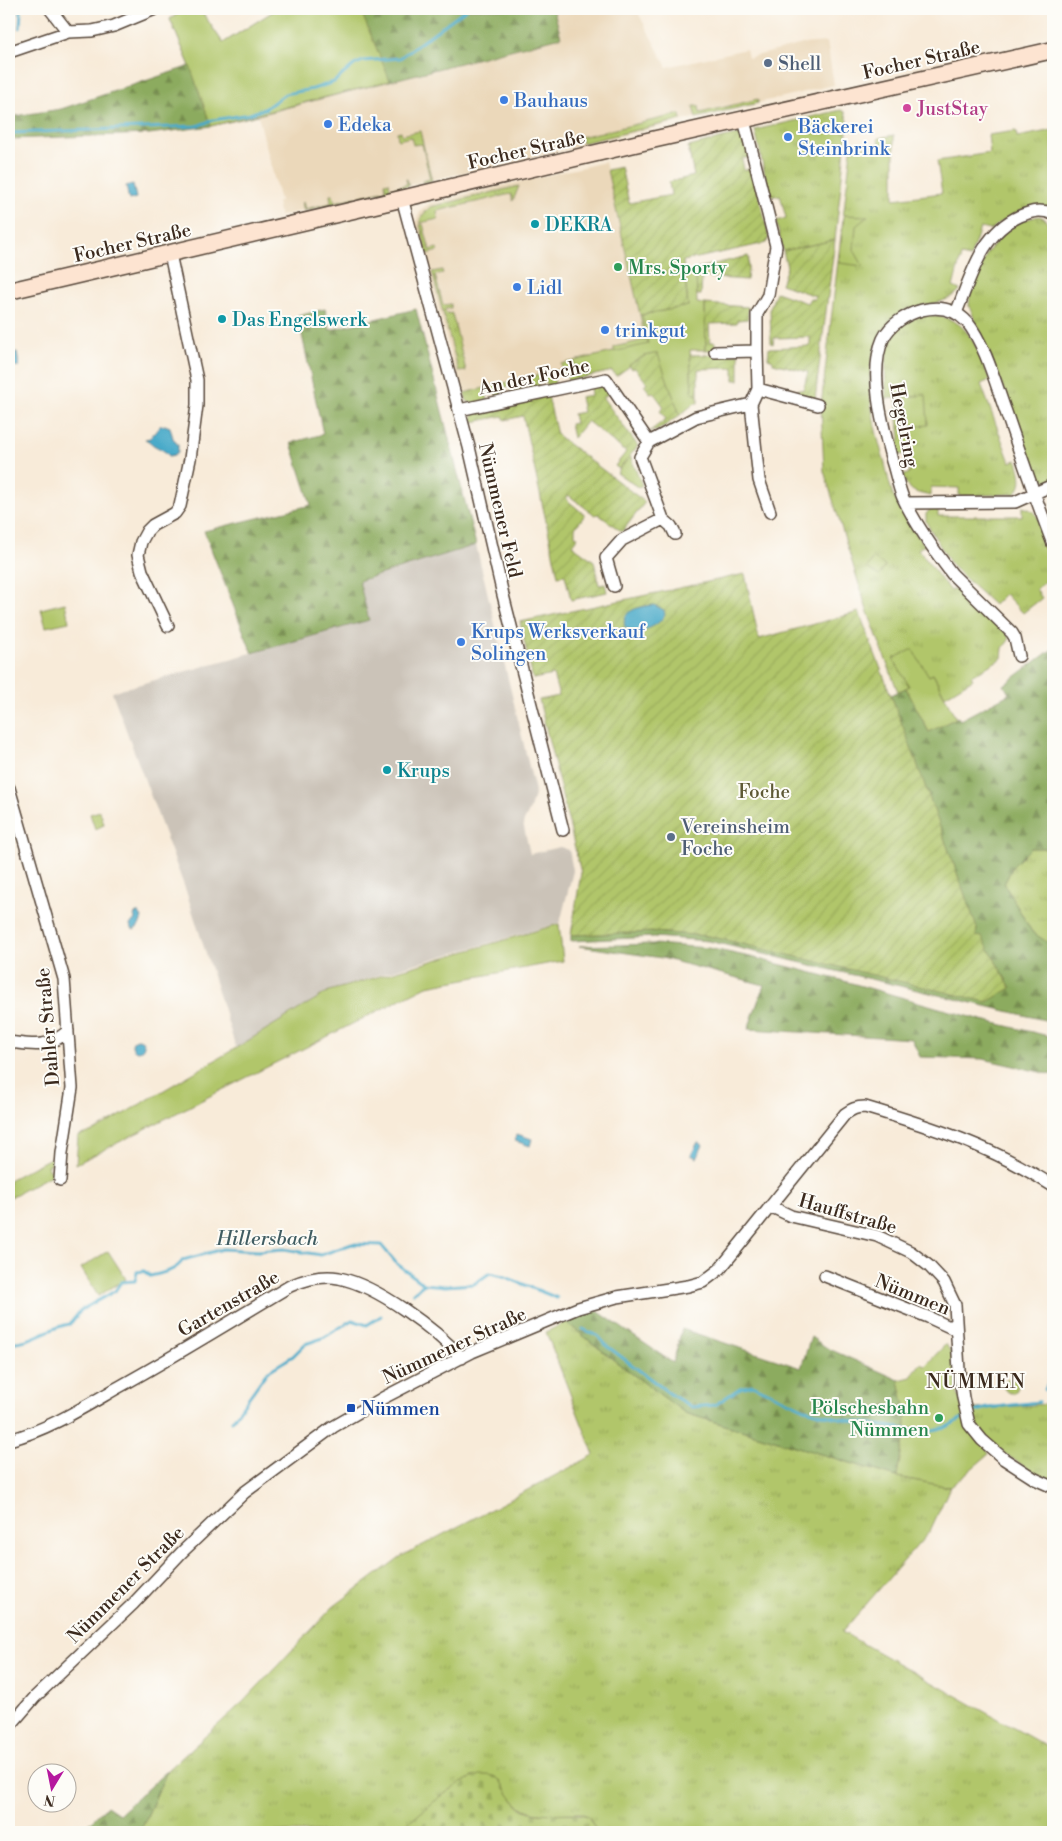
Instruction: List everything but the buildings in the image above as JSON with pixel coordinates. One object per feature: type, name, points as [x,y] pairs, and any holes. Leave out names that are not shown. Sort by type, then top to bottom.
[{"type":"main road","name":"Focher Straße","points":[[9,291],[656,139],[1053,50]]},
{"type":"street","points":[[50,9],[68,32]]},
{"type":"street","points":[[9,52],[68,32],[106,28],[156,9]]},
{"type":"street","points":[[744,120],[776,246],[768,295],[757,314],[758,389],[751,404],[759,480],[770,512]]},
{"type":"street","name":"Nümmener Feld","points":[[402,198],[459,410],[529,701],[563,830]]},
{"type":"street","points":[[1053,214],[1046,211],[1031,212],[1009,222],[994,234],[982,250],[956,313],[974,332],[988,365],[1053,544]]},
{"type":"street","points":[[168,626],[142,571],[138,555],[141,542],[147,531],[153,525],[175,513],[180,506],[190,459],[197,405],[197,380],[170,254]]},
{"type":"street","name":"Hegelring","points":[[956,313],[946,309],[927,310],[904,317],[893,326],[884,338],[879,354],[878,376],[881,413],[899,486],[906,503],[952,574],[1012,633],[1020,656]]},
{"type":"street","points":[[715,352],[757,351]]},
{"type":"street","name":"An der Foche","points":[[459,410],[606,379],[649,442]]},
{"type":"street","points":[[758,389],[818,405]]},
{"type":"street","points":[[675,534],[671,526],[663,519],[640,457],[649,442],[696,417],[751,404]]},
{"type":"street","points":[[906,503],[1015,502],[1053,485]]},
{"type":"street","points":[[614,586],[606,558],[622,540],[663,519]]},
{"type":"street","name":"Dahler Straße","points":[[9,788],[64,979],[72,1088],[62,1153],[60,1180]]},
{"type":"street","points":[[9,1042],[41,1046],[58,1039],[68,1031]]},
{"type":"street","name":"Nümmener Straße","points":[[9,1727],[35,1697],[133,1604],[170,1567],[181,1553],[245,1492],[333,1427],[383,1398],[462,1358],[578,1308],[617,1297],[668,1290],[703,1282],[720,1269],[845,1114],[856,1107],[865,1107],[910,1120],[976,1144],[1053,1186]]},
{"type":"street","name":"Hauffstraße","points":[[770,1206],[791,1216],[877,1236],[911,1252],[929,1266],[949,1290],[956,1306],[956,1330]]},
{"type":"street","name":"Nümmen","points":[[825,1276],[956,1330],[968,1419],[982,1440],[1004,1459],[1053,1487]]},
{"type":"street","name":"Gartenstraße","points":[[9,1440],[63,1419],[290,1286],[315,1277],[338,1278],[350,1281],[392,1301],[441,1338],[462,1358]]},
{"type":"shaded area","points":[[563,9],[636,9],[667,67],[746,49],[748,58],[802,44],[827,42],[834,85],[280,216],[277,202],[280,201],[258,115],[560,37],[554,11]]},
{"type":"shaded area","points":[[605,162],[640,315],[649,344],[562,364],[563,369],[461,393],[417,233],[415,223],[421,210],[431,202]]},
{"type":"shaded area","points":[[476,545],[535,791],[530,809],[523,823],[530,854],[560,847],[569,850],[573,871],[560,923],[411,965],[329,991],[236,1048],[186,891],[112,692],[369,620],[358,582]]},
{"type":"green space","points":[[186,9],[200,9],[223,43],[277,9],[563,9],[554,11],[561,37],[258,115],[211,126],[149,134],[9,139],[9,117],[61,109],[190,66],[170,19]]},
{"type":"green space","points":[[186,9],[200,9],[223,43],[277,9],[360,9],[390,81],[211,126],[190,66],[170,19]]},
{"type":"green space","points":[[758,99],[758,103],[696,118],[693,106],[699,106],[700,113]]},
{"type":"green space","points":[[841,110],[845,112],[848,121],[835,240],[783,251],[776,221],[786,218],[780,195],[770,197],[755,130]]},
{"type":"green space","points":[[680,114],[681,120],[582,143],[580,137]]},
{"type":"green space","points":[[1053,130],[1053,206],[1019,211],[1006,218],[991,230],[980,228],[970,258],[961,256],[953,287],[960,290],[944,300],[899,313],[881,334],[874,351],[870,389],[876,428],[894,497],[909,524],[925,545],[918,549],[950,591],[957,587],[1008,635],[1009,640],[1003,648],[1002,658],[971,676],[973,679],[945,696],[933,674],[898,692],[866,607],[824,471],[821,406],[851,150],[879,144],[878,138],[894,135],[894,199],[942,193],[937,161],[990,153],[988,135],[1016,131],[1017,137]]},
{"type":"green space","points":[[401,131],[402,135],[420,131],[432,181],[423,183],[422,181],[430,179],[422,144],[413,145],[411,137],[398,140],[397,132]]},
{"type":"green space","points":[[740,134],[745,137],[750,157],[742,159],[744,170],[753,168],[769,238],[766,243],[683,261],[688,306],[640,315],[607,170],[621,167],[629,203],[671,195],[669,182],[694,176],[688,147]]},
{"type":"green space","points":[[406,179],[409,186],[360,196],[386,190],[385,183],[389,182],[390,189],[407,184]]},
{"type":"green space","points":[[519,186],[513,201],[511,194],[437,211],[438,219],[420,223],[422,216],[430,207]]},
{"type":"green space","points":[[330,195],[333,195],[335,202],[356,198],[304,211],[303,202],[305,209],[331,203]]},
{"type":"green space","points":[[844,215],[868,216],[856,226],[854,250],[863,266],[839,263]]},
{"type":"green space","points":[[1039,216],[1044,218],[1053,232],[1053,479],[1048,481],[1036,477],[997,372],[969,306],[970,294],[987,253],[1003,234],[1020,221]]},
{"type":"green space","points":[[423,224],[430,250],[437,248],[438,251],[427,254],[420,225]]},
{"type":"green space","points":[[835,240],[815,399],[797,394],[798,389],[803,390],[808,372],[773,363],[773,360],[768,358],[769,348],[810,346],[810,337],[774,338],[773,344],[771,343],[770,308],[776,292],[807,303],[810,298],[814,300],[815,296],[781,284],[787,267],[783,251]]},
{"type":"green space","points":[[748,256],[747,280],[702,277],[701,295],[697,295],[696,273],[698,273],[698,268]]},
{"type":"green space","points":[[442,270],[443,273],[435,275],[443,305],[451,304],[451,308],[445,309],[446,314],[452,313],[466,371],[459,372],[432,272]]},
{"type":"green space","points":[[696,273],[697,303],[705,304],[706,350],[690,350],[692,393],[698,395],[698,403],[695,403],[680,415],[657,354],[644,356],[616,376],[612,371],[577,379],[574,361],[648,344],[642,315],[688,306],[685,274]]},
{"type":"green space","points":[[705,304],[748,307],[748,319],[737,320],[737,323],[709,324],[710,342],[715,342],[715,350],[706,350]]},
{"type":"green space","points":[[686,306],[663,346],[612,371],[568,381],[566,372],[553,376],[555,384],[547,386],[545,378],[537,380],[539,388],[530,390],[528,382],[520,384],[522,392],[513,394],[511,386],[503,388],[504,396],[497,398],[495,390],[486,392],[488,400],[472,404],[467,401],[464,393],[562,369],[561,364],[614,352],[614,347],[645,340],[640,315]]},
{"type":"green space","points":[[325,309],[330,330],[416,309],[476,545],[359,581],[369,620],[252,653],[204,531],[311,505],[291,443],[323,434],[298,316]]},
{"type":"green space","points":[[921,315],[950,319],[960,325],[974,342],[990,380],[981,384],[1010,462],[1017,460],[1021,483],[1014,494],[959,496],[959,488],[931,487],[931,496],[913,490],[904,481],[902,476],[910,473],[904,454],[896,456],[891,443],[900,440],[896,398],[886,399],[886,358],[891,339],[896,331],[905,323]]},
{"type":"green space","points":[[658,354],[680,415],[657,431],[650,431],[666,419],[660,411],[664,407],[653,392],[650,393],[644,385],[647,383],[635,368],[632,369],[629,365],[644,356]]},
{"type":"green space","points":[[739,354],[739,380],[734,380],[734,368],[698,369],[698,395],[692,393],[690,355]]},
{"type":"green space","points":[[598,385],[604,387],[609,393],[603,398],[638,446],[619,469],[615,466],[626,452],[587,421],[573,438],[570,424],[575,423],[573,414],[583,412],[580,397],[591,395],[590,387]]},
{"type":"green space","points":[[926,395],[928,425],[899,428],[896,398]]},
{"type":"green space","points":[[548,396],[557,435],[645,502],[622,532],[568,495],[566,499],[585,515],[575,528],[575,535],[578,537],[572,545],[594,561],[599,585],[605,584],[607,592],[571,600],[565,575],[558,576],[523,416],[505,420],[503,416],[473,422],[472,417],[475,413]]},
{"type":"green space","points":[[630,456],[642,485],[639,488],[617,473]]},
{"type":"green space","points":[[1022,507],[1029,509],[1039,519],[1053,555],[1049,564],[1053,576],[1036,589],[1042,598],[1023,613],[1005,594],[994,605],[952,566],[926,522],[926,514],[931,508],[938,508],[938,516],[1022,516]]},
{"type":"green space","points":[[873,558],[885,566],[879,576],[867,568]]},
{"type":"green space","name":"Foche","points":[[745,574],[759,639],[859,612],[977,928],[976,936],[982,937],[1011,988],[987,1002],[709,936],[654,932],[571,935],[581,873],[539,700],[559,696],[553,675],[533,679],[520,622]]},
{"type":"green space","points":[[65,603],[69,622],[46,627],[41,609]]},
{"type":"green space","points":[[912,649],[929,676],[933,674],[956,718],[929,732],[906,688],[909,686],[893,659]]},
{"type":"green space","points":[[1051,650],[1053,652],[1053,848],[1031,848],[1013,866],[1004,884],[1032,932],[1053,944],[1053,1022],[709,941],[654,937],[571,941],[571,935],[654,932],[709,936],[759,947],[1011,988],[982,938],[976,936],[977,928],[891,695],[906,688],[929,732],[958,717],[960,720],[1009,694],[1004,685]]},
{"type":"green space","points":[[100,811],[104,824],[95,829],[90,814]]},
{"type":"green space","points":[[1031,848],[1053,848],[1053,944],[1050,945],[1032,932],[1004,884],[1013,866]]},
{"type":"green space","points":[[559,924],[563,961],[427,986],[76,1164],[78,1136],[96,1130],[329,991]]},
{"type":"green space","points":[[654,944],[708,948],[755,958],[978,1019],[1053,1037],[1053,1075],[983,1059],[920,1057],[912,1039],[748,1029],[764,985],[662,958],[579,946]]},
{"type":"green space","points":[[54,1156],[55,1162],[47,1166],[49,1171],[54,1169],[55,1173],[9,1198],[9,1180]]},
{"type":"green space","points":[[108,1251],[126,1279],[98,1296],[81,1268]]},
{"type":"green space","points":[[596,1310],[673,1363],[682,1329],[801,1368],[811,1337],[827,1348],[899,1380],[906,1411],[906,1425],[897,1477],[685,1413],[566,1322]]},
{"type":"green space","points":[[566,1322],[685,1413],[897,1477],[950,1487],[930,1531],[842,1632],[1053,1750],[1053,1832],[597,1832],[588,1816],[580,1813],[533,1812],[516,1802],[500,1780],[472,1777],[445,1794],[398,1832],[140,1832],[167,1771],[243,1702],[333,1607],[400,1557],[594,1455],[546,1332]]},
{"type":"green space","points":[[946,1344],[953,1356],[958,1394],[989,1454],[950,1487],[897,1477],[906,1425],[906,1411],[899,1380],[911,1377],[920,1364],[925,1366]]},
{"type":"green space","points":[[1011,1379],[1016,1381],[1018,1386],[1016,1391],[1011,1393],[1006,1391],[1004,1386],[1006,1381]]},
{"type":"green space","points":[[1053,1395],[1053,1481],[1004,1453],[983,1433],[976,1422],[972,1409],[1049,1404]]},
{"type":"green space","points":[[167,1771],[140,1832],[80,1832],[107,1806],[119,1814]]},
{"type":"green space","points":[[481,1775],[496,1777],[519,1806],[529,1812],[588,1816],[597,1832],[398,1832],[449,1791],[471,1778]]},
{"type":"water","points":[[133,184],[136,198],[129,200],[126,186]]},
{"type":"water","points":[[17,352],[19,366],[12,367],[9,353]]},
{"type":"water","points":[[160,426],[170,427],[173,438],[178,445],[178,452],[174,455],[169,456],[145,439],[150,438]]},
{"type":"water","points":[[654,605],[664,610],[665,615],[658,623],[647,629],[636,631],[625,627],[624,621],[629,613],[643,606]]},
{"type":"water","points":[[139,913],[142,918],[139,926],[134,930],[130,925],[135,919],[134,915]]},
{"type":"water","points":[[136,1039],[140,1039],[144,1045],[140,1051],[136,1051],[132,1047],[132,1043]]},
{"type":"water","points":[[517,1134],[532,1139],[530,1146],[515,1141]]},
{"type":"water","points":[[698,1142],[703,1145],[697,1158],[691,1155]]},
{"type":"waterway","points":[[20,28],[21,9]]},
{"type":"waterway","points":[[9,133],[197,126],[213,120],[250,114],[266,108],[285,94],[313,89],[334,82],[354,65],[363,61],[400,58],[466,9]]},
{"type":"waterway","name":"Hillersbach","points":[[9,1342],[32,1338],[54,1328],[70,1324],[81,1310],[115,1291],[121,1282],[135,1281],[137,1272],[144,1271],[150,1276],[160,1274],[173,1269],[183,1260],[223,1249],[258,1251],[284,1249],[321,1255],[352,1244],[381,1245],[397,1264],[424,1284]]},
{"type":"waterway","points":[[413,1293],[424,1284],[445,1286],[474,1284],[490,1273],[503,1276],[557,1298]]},
{"type":"waterway","points":[[232,1421],[267,1372],[293,1356],[305,1344],[323,1338],[352,1320],[367,1325],[381,1316]]},
{"type":"waterway","points":[[583,1329],[598,1336],[607,1346],[673,1396],[692,1407],[715,1405],[740,1388],[753,1385],[805,1409],[825,1415],[918,1431],[933,1431],[945,1428],[973,1412],[988,1408],[1039,1402]]},
{"type":"waterway","points":[[1045,1390],[1053,1371]]},
{"type":"place","name":"Shell","points":[[768,63]]},
{"type":"place","name":"Bauhaus","points":[[504,100]]},
{"type":"place","name":"JustStay","points":[[907,108]]},
{"type":"place","name":"Edeka","points":[[328,124]]},
{"type":"place","name":"Bäckerei Steinbrink","points":[[788,137]]},
{"type":"place","name":"DEKRA","points":[[535,224]]},
{"type":"place","name":"Mrs. Sporty","points":[[618,267]]},
{"type":"place","name":"Lidl","points":[[517,287]]},
{"type":"place","name":"Das Engelswerk","points":[[222,319]]},
{"type":"place","name":"trinkgut","points":[[605,330]]},
{"type":"place","name":"Krups Werksverkauf Solingen","points":[[461,642]]},
{"type":"place","name":"Krups","points":[[387,770]]},
{"type":"place","name":"Vereinsheim Foche","points":[[671,837]]},
{"type":"place","name":"Nümmen","points":[[351,1408]]},
{"type":"place","name":"Pölschesbahn Nümmen","points":[[939,1418]]},
{"type":"district","name":"NÜMMEN","points":[[976,1381]]}]
